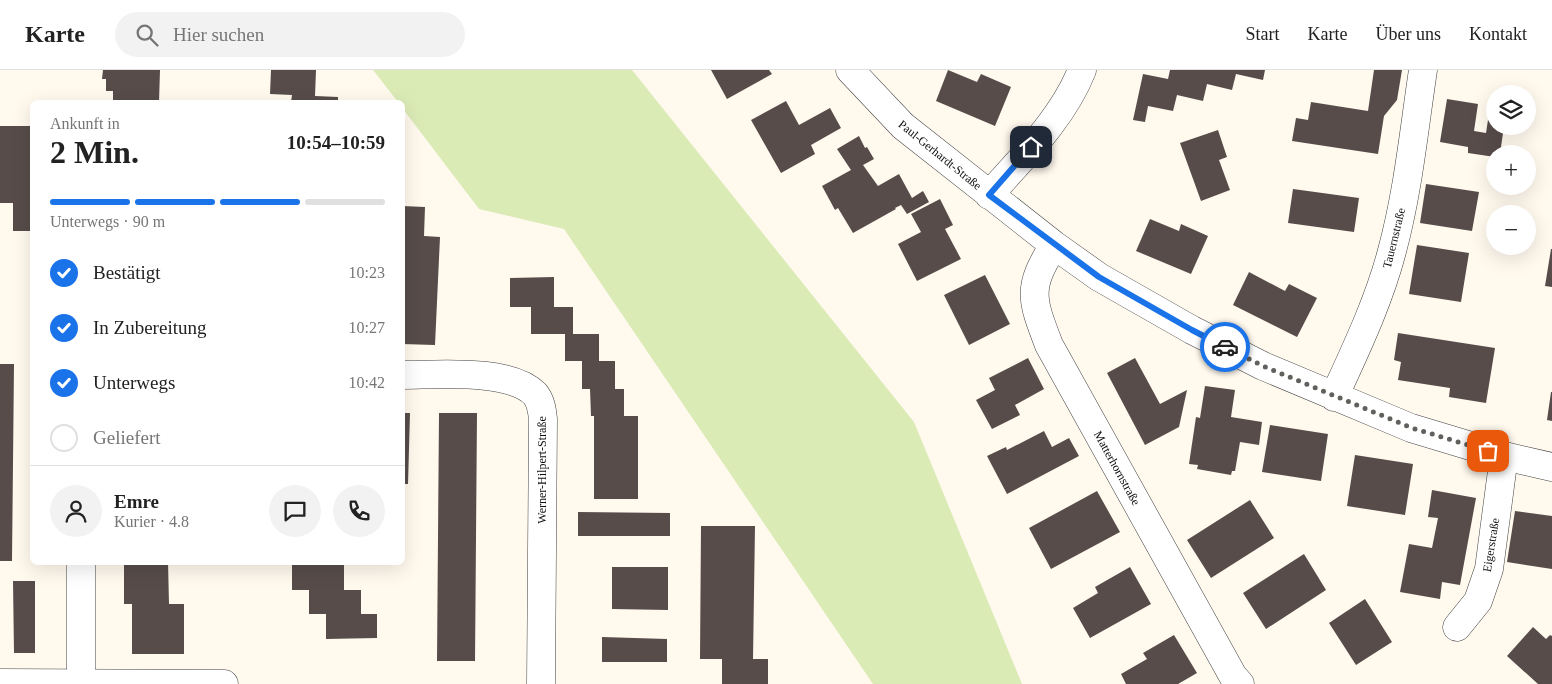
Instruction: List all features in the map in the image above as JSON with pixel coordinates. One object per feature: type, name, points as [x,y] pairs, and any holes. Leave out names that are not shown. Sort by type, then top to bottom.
[{"type":"street","name":"Paul-Gerhardt-Straße","points":[[850,70],[903,126],[1054,245],[1099,277],[1192,330],[1263,366],[1412,428],[1504,456],[1552,467]]},
{"type":"street","points":[[989,195],[1042,135],[1063,105],[1082,70]]},
{"type":"street","name":"Tauernstraße","points":[[1334,397],[1376,302],[1392,252],[1410,164],[1423,70]]},
{"type":"street","name":"Matterhornstraße","points":[[1054,245],[1042,264],[1034,285],[1034,302],[1049,345],[1233,676],[1240,684]]},
{"type":"street","name":"Werner-Hilpert-Straße","points":[[405,375],[488,376],[509,379],[525,386],[536,395],[540,403],[543,420],[541,684]]},
{"type":"street","name":"Eigerstraße","points":[[1457,627],[1478,601],[1489,569],[1504,456]]},
{"type":"street","points":[[81,565],[81,683]]},
{"type":"street","points":[[0,683],[224,684]]},
{"type":"green space","points":[[373,70],[632,70],[914,422],[1022,684],[873,684],[564,229],[479,209],[405,112],[405,100],[396,100]]},
{"type":"building","points":[[103,70],[160,70],[159,100],[113,100],[113,91],[106,91],[106,79],[102,79]]},
{"type":"building","points":[[271,70],[316,70],[315,96],[338,97],[338,100],[291,100],[292,95],[270,94]]},
{"type":"building","points":[[711,70],[769,70],[772,74],[727,99]]},
{"type":"building","points":[[948,70],[977,82],[981,74],[1011,87],[995,126],[936,101]]},
{"type":"building","points":[[1170,70],[1265,70],[1263,80],[1236,74],[1232,90],[1207,84],[1203,101],[1177,95],[1173,111],[1148,106],[1145,122],[1133,120],[1143,74],[1168,79]]},
{"type":"building","points":[[1374,70],[1402,70],[1397,100],[1384,116],[1378,154],[1292,141],[1296,118],[1308,120],[1311,102],[1368,111]]},
{"type":"building","points":[[1447,99],[1478,104],[1474,131],[1486,133],[1486,135],[1503,135],[1501,145],[1486,145],[1486,156],[1468,153],[1468,147],[1440,142]]},
{"type":"building","points":[[786,101],[799,125],[830,108],[841,128],[811,145],[815,154],[781,173],[751,120]]},
{"type":"building","points":[[0,126],[30,126],[30,231],[13,231],[13,203],[0,203]]},
{"type":"building","points":[[1218,130],[1227,157],[1219,160],[1230,190],[1201,201],[1180,143]]},
{"type":"building","points":[[859,136],[865,148],[867,147],[874,159],[863,165],[878,186],[899,174],[912,198],[923,191],[929,202],[907,214],[901,205],[853,233],[838,208],[835,210],[822,186],[851,170],[837,149]]},
{"type":"building","points":[[1426,184],[1479,192],[1472,231],[1420,223]]},
{"type":"building","points":[[1293,189],[1359,198],[1354,232],[1288,223]]},
{"type":"building","points":[[940,199],[953,225],[945,229],[961,259],[917,281],[898,244],[921,232],[911,214]]},
{"type":"building","points":[[405,206],[425,207],[424,236],[440,237],[435,345],[405,344]]},
{"type":"building","points":[[1150,219],[1179,231],[1181,224],[1208,236],[1191,274],[1136,251]]},
{"type":"building","points":[[1417,245],[1469,253],[1461,302],[1409,294]]},
{"type":"building","points":[[1552,249],[1552,287],[1545,286]]},
{"type":"building","points":[[1249,272],[1285,291],[1289,284],[1317,298],[1297,337],[1233,305]]},
{"type":"building","points":[[985,275],[1010,324],[969,345],[944,295]]},
{"type":"building","points":[[554,277],[554,307],[573,307],[573,334],[599,334],[599,361],[615,361],[615,389],[624,389],[624,416],[638,416],[638,499],[594,499],[594,416],[591,416],[590,389],[582,389],[582,361],[565,361],[565,334],[531,334],[531,307],[510,307],[510,278]]},
{"type":"building","points":[[1398,333],[1495,348],[1486,403],[1449,397],[1450,388],[1398,380],[1401,362],[1394,360]]},
{"type":"building","points":[[1028,358],[1044,389],[1015,405],[1020,415],[992,429],[976,400],[995,390],[989,378]]},
{"type":"building","points":[[1135,358],[1160,404],[1187,390],[1179,427],[1145,445],[1107,373]]},
{"type":"building","points":[[0,364],[14,364],[12,561],[0,561]]},
{"type":"building","points":[[1205,386],[1235,390],[1231,417],[1262,422],[1259,445],[1240,442],[1235,471],[1232,471],[1231,475],[1197,469],[1198,465],[1189,464],[1196,417],[1200,418]]},
{"type":"building","points":[[1552,392],[1552,421],[1547,420]]},
{"type":"building","points":[[405,413],[410,413],[408,484],[405,484]]},
{"type":"building","points":[[439,413],[477,413],[475,661],[437,661]]},
{"type":"building","points":[[1270,425],[1328,434],[1321,481],[1262,472]]},
{"type":"building","points":[[1044,431],[1052,447],[1069,438],[1079,456],[1007,494],[987,456],[1006,447],[1007,450]]},
{"type":"building","points":[[1355,455],[1413,464],[1405,515],[1347,506]]},
{"type":"building","points":[[1432,490],[1476,498],[1460,585],[1442,582],[1440,599],[1400,592],[1409,544],[1432,548],[1438,518],[1428,517]]},
{"type":"building","points":[[1097,491],[1120,532],[1051,569],[1029,528]]},
{"type":"building","points":[[1250,500],[1274,538],[1211,578],[1187,540]]},
{"type":"building","points":[[1515,511],[1552,516],[1552,569],[1507,562]]},
{"type":"building","points":[[578,512],[670,513],[670,536],[578,536]]},
{"type":"building","points":[[701,526],[755,526],[753,659],[768,659],[768,684],[722,684],[722,659],[700,659]]},
{"type":"building","points":[[1304,554],[1326,590],[1266,629],[1243,593]]},
{"type":"building","points":[[124,565],[168,565],[169,604],[184,604],[184,654],[132,654],[132,604],[124,604]]},
{"type":"building","points":[[292,565],[344,565],[344,590],[361,590],[361,614],[377,614],[377,638],[326,639],[326,614],[309,614],[309,590],[292,590]]},
{"type":"building","points":[[612,567],[668,567],[668,610],[612,609]]},
{"type":"building","points":[[1130,567],[1151,604],[1090,638],[1073,608],[1098,593],[1095,587]]},
{"type":"building","points":[[13,581],[35,581],[35,653],[14,653]]},
{"type":"building","points":[[1365,599],[1392,642],[1356,665],[1329,623]]},
{"type":"building","points":[[1533,627],[1546,639],[1550,635],[1552,636],[1552,684],[1538,684],[1507,656]]},
{"type":"building","points":[[1174,635],[1197,673],[1178,684],[1126,684],[1121,674],[1147,659],[1143,653]]},
{"type":"building","points":[[602,637],[667,639],[667,662],[602,662]]},
{"type":"way so far","points":[[1225,347],[1334,397],[1412,428],[1488,451]]},
{"type":"route","points":[[1031,147],[989,195],[1099,277],[1225,347]]}]
